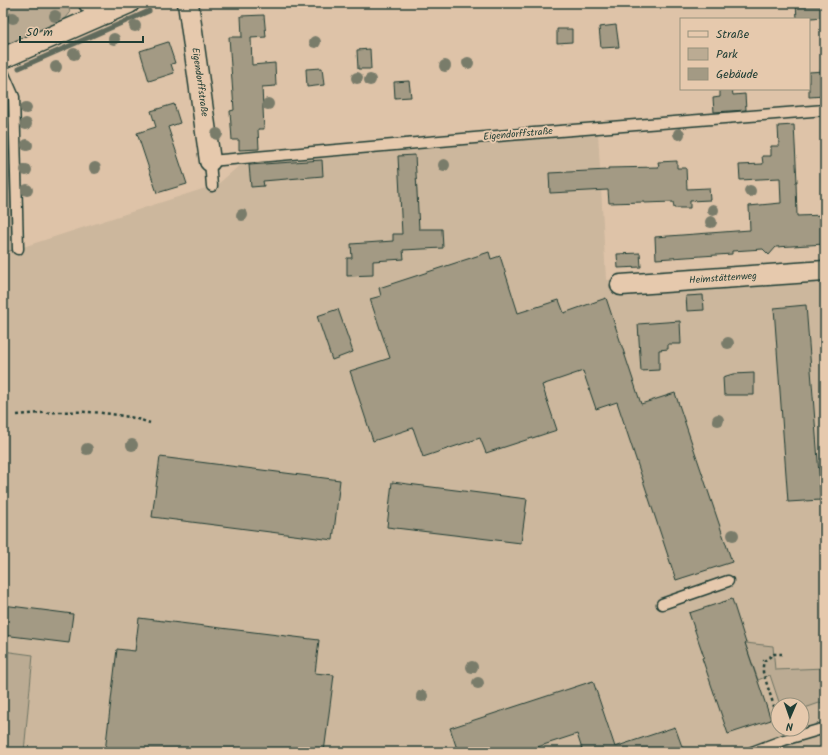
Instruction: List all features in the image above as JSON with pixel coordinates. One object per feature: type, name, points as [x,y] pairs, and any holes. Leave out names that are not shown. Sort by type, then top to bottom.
[{"type":"street","points":[[90,3],[107,13]]},
{"type":"street","points":[[3,58],[129,3]]},
{"type":"street","name":"Eigendorffstraße","points":[[188,3],[210,161]]},
{"type":"street","name":"Heimstättenweg","points":[[621,284],[825,271]]},
{"type":"lane","points":[[3,72],[14,97],[18,249]]},
{"type":"lane","name":"Eigendorffstraße","points":[[212,186],[210,161],[509,135],[825,110]]},
{"type":"lane","points":[[662,604],[728,581]]},
{"type":"lane","points":[[752,752],[784,740],[825,728]]},
{"type":"path","points":[[17,415],[75,411],[123,416],[150,422]]},
{"type":"path","points":[[771,697],[763,666],[764,662],[774,654],[782,654]]},
{"type":"shaded area","points":[[598,132],[606,280],[621,279],[622,294],[825,283],[825,752],[24,752],[33,655],[3,651],[3,253],[218,184],[240,165]]},
{"type":"green space","points":[[3,3],[66,3],[69,7],[70,13],[65,19],[3,48]]},
{"type":"green space","points":[[3,94],[6,98],[13,250],[3,253]]},
{"type":"green space","points":[[745,643],[773,646],[775,670],[825,668],[825,701],[810,706],[810,697],[777,697],[770,675],[758,680]]},
{"type":"green space","points":[[3,651],[33,655],[24,752],[3,752]]},
{"type":"building","points":[[796,3],[825,3],[825,17],[797,18]]},
{"type":"building","points":[[264,15],[266,37],[251,38],[252,65],[275,63],[276,86],[262,87],[264,129],[258,129],[259,149],[239,150],[239,140],[232,140],[230,111],[234,110],[229,37],[242,37],[241,16]]},
{"type":"building","points":[[616,25],[619,47],[601,48],[599,27]]},
{"type":"building","points":[[557,29],[572,29],[572,42],[557,43]]},
{"type":"building","points":[[168,42],[175,63],[171,64],[174,73],[149,81],[140,51]]},
{"type":"building","points":[[370,49],[371,69],[358,69],[357,50]]},
{"type":"building","points":[[322,68],[324,85],[307,87],[306,69]]},
{"type":"building","points":[[825,71],[825,96],[809,97],[810,72]]},
{"type":"building","points":[[409,81],[411,97],[395,98],[394,82]]},
{"type":"building","points":[[720,90],[732,90],[733,95],[745,94],[746,110],[714,112],[713,98],[720,97]]},
{"type":"building","points":[[174,104],[180,123],[168,127],[187,184],[157,193],[137,133],[156,127],[151,111]]},
{"type":"building","points":[[794,125],[797,216],[825,215],[825,244],[776,247],[769,255],[763,249],[732,251],[732,254],[656,259],[655,237],[750,230],[749,206],[781,203],[780,178],[740,180],[739,165],[763,164],[762,156],[771,156],[771,146],[779,146],[778,126]]},
{"type":"building","points":[[415,155],[419,229],[442,229],[443,248],[403,250],[404,259],[373,261],[373,275],[347,276],[347,258],[352,258],[351,244],[393,241],[393,234],[402,234],[398,156]]},
{"type":"building","points":[[322,160],[323,176],[263,181],[264,186],[251,187],[249,165]]},
{"type":"building","points":[[677,161],[677,168],[686,168],[687,189],[709,188],[710,200],[690,201],[690,208],[674,208],[673,202],[609,203],[608,190],[550,193],[549,173],[608,170],[608,168],[659,167],[658,162]]},
{"type":"building","points":[[489,252],[491,259],[500,256],[518,313],[559,300],[564,313],[606,298],[641,404],[675,393],[732,562],[676,580],[617,402],[596,409],[583,371],[542,385],[557,430],[486,453],[480,438],[423,457],[413,428],[373,441],[350,371],[390,358],[370,299],[381,296],[379,288]]},
{"type":"building","points":[[640,253],[641,267],[618,268],[617,254]]},
{"type":"building","points":[[703,295],[704,310],[687,311],[686,296]]},
{"type":"building","points":[[806,305],[821,500],[788,502],[774,308]]},
{"type":"building","points":[[338,309],[353,352],[332,360],[317,316]]},
{"type":"building","points":[[680,321],[681,344],[668,344],[668,349],[659,350],[659,370],[641,371],[638,324]]},
{"type":"building","points":[[754,373],[754,395],[724,395],[723,377],[733,374]]},
{"type":"building","points":[[160,457],[340,480],[333,540],[152,517]]},
{"type":"building","points":[[392,482],[527,499],[521,543],[387,527]]},
{"type":"building","points":[[732,599],[770,720],[728,734],[702,658],[704,657],[689,613]]},
{"type":"building","points":[[3,605],[73,614],[69,643],[3,635]]},
{"type":"building","points":[[139,618],[319,640],[315,673],[334,675],[324,752],[105,752],[117,649],[135,651]]},
{"type":"building","points":[[593,681],[615,747],[675,727],[684,752],[583,752],[577,734],[522,752],[458,752],[450,728]]},
{"type":"waterway","points":[[19,68],[149,11]]}]
